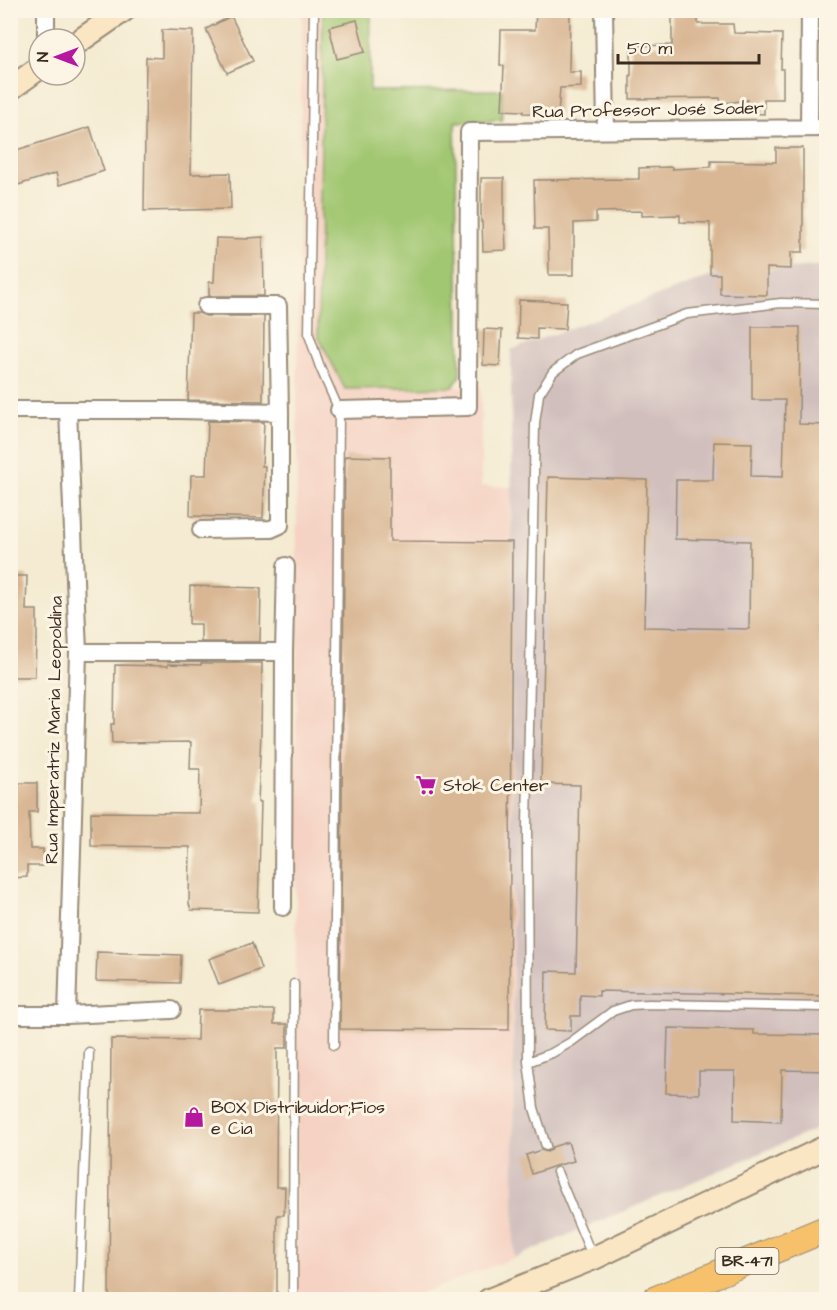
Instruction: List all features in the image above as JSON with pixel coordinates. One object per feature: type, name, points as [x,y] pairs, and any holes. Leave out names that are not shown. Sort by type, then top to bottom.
[{"type":"main road","name":"BR-471","points":[[654,1299],[826,1229]]},
{"type":"street","points":[[45,10],[46,27]]},
{"type":"street","points":[[87,36],[124,10]]},
{"type":"street","points":[[604,10],[606,130]]},
{"type":"street","points":[[809,128],[810,10]]},
{"type":"street","points":[[10,89],[27,77]]},
{"type":"street","name":"Rua Professor José Soder","points":[[339,410],[468,407],[469,132],[826,128]]},
{"type":"street","points":[[201,530],[271,529],[280,525],[278,306],[206,306]]},
{"type":"street","points":[[10,410],[280,412]]},
{"type":"street","name":"Rua Imperatriz Maria Leopoldina","points":[[67,1015],[78,652],[68,410]]},
{"type":"street","points":[[283,907],[286,566]]},
{"type":"street","points":[[78,652],[284,652]]},
{"type":"street","points":[[10,1015],[172,1010]]},
{"type":"street","points":[[499,1297],[594,1258],[826,1147]]},
{"type":"lane","points":[[314,10],[309,335],[339,410],[334,1045]]},
{"type":"lane","points":[[546,1146],[534,1108],[528,1062],[527,826],[535,423],[539,394],[553,372],[576,354],[687,314],[781,303],[826,304]]},
{"type":"lane","points":[[293,1299],[294,984]]},
{"type":"lane","points":[[528,1062],[552,1053],[613,1011],[631,1005],[826,1007]]},
{"type":"lane","points":[[79,1299],[89,1052]]},
{"type":"lane","points":[[556,1172],[594,1258]]},
{"type":"shaded area","points":[[323,10],[318,336],[345,389],[481,386],[481,486],[511,487],[514,1258],[406,1299],[295,1300],[297,404],[302,11]]},
{"type":"shaded area","points":[[826,265],[826,1125],[514,1258],[511,350],[717,274]]},
{"type":"green space","points":[[323,11],[371,11],[370,91],[502,90],[502,120],[455,122],[460,377],[453,387],[345,389],[318,336]]},
{"type":"building","points":[[536,10],[570,10],[569,72],[581,72],[581,87],[560,88],[558,114],[502,110],[504,66],[500,66],[501,30],[535,30]]},
{"type":"building","points":[[672,10],[698,10],[698,24],[733,24],[734,33],[782,34],[783,99],[764,99],[764,114],[746,113],[747,100],[721,104],[720,98],[630,99],[631,46],[672,45]]},
{"type":"building","points":[[231,16],[253,61],[227,73],[206,29]]},
{"type":"building","points":[[357,20],[365,52],[337,59],[329,27]]},
{"type":"building","points":[[162,30],[193,31],[191,174],[230,173],[231,209],[144,211],[146,57],[162,58]]},
{"type":"building","points":[[90,127],[104,171],[59,185],[56,173],[18,185],[10,161],[10,152]]},
{"type":"building","points":[[776,148],[803,148],[803,252],[791,252],[791,269],[767,268],[767,295],[720,294],[720,274],[710,274],[710,223],[680,222],[680,215],[642,216],[642,211],[596,212],[596,222],[574,223],[574,275],[549,275],[548,229],[535,229],[534,180],[639,179],[639,168],[711,167],[711,161],[776,162]]},
{"type":"building","points":[[481,178],[504,178],[506,250],[483,251]]},
{"type":"building","points":[[263,237],[264,296],[209,296],[209,282],[214,282],[216,238]]},
{"type":"building","points":[[519,300],[567,302],[565,329],[537,328],[537,339],[518,338]]},
{"type":"building","points":[[191,313],[206,316],[264,316],[263,401],[188,400]]},
{"type":"building","points":[[752,327],[800,327],[799,424],[826,425],[826,996],[599,991],[599,996],[580,995],[580,1016],[571,1016],[571,1031],[545,1030],[546,971],[576,972],[580,785],[541,784],[548,477],[647,480],[644,627],[749,629],[750,541],[675,539],[676,480],[713,480],[714,442],[752,443],[751,476],[783,477],[785,400],[752,400]]},
{"type":"building","points":[[484,329],[502,330],[500,366],[483,365]]},
{"type":"building","points":[[208,421],[264,422],[263,518],[190,516],[191,475],[206,475]]},
{"type":"building","name":"Stok Center","points":[[345,456],[390,457],[390,541],[512,542],[509,1030],[340,1029]]},
{"type":"building","points":[[10,576],[27,576],[26,610],[37,610],[35,677],[10,677]]},
{"type":"building","points":[[190,586],[261,588],[260,642],[201,642],[201,624],[189,624]]},
{"type":"building","points":[[201,663],[262,663],[258,912],[191,910],[189,904],[190,847],[91,846],[91,812],[199,813],[200,769],[190,769],[191,742],[112,743],[111,724],[114,724],[115,665],[168,666],[168,664],[201,665]]},
{"type":"building","points":[[10,783],[37,783],[37,812],[29,812],[30,849],[43,849],[44,866],[27,866],[27,877],[10,878]]},
{"type":"building","points":[[252,943],[261,969],[219,985],[209,959]]},
{"type":"building","points":[[97,952],[181,955],[180,983],[96,981]]},
{"type":"building","name":"BOX Distribuidor;Fios e Cia","points":[[198,1010],[274,1010],[274,1024],[287,1024],[287,1048],[277,1048],[276,1187],[285,1187],[284,1215],[277,1215],[277,1299],[109,1299],[111,1039],[197,1040]]},
{"type":"building","points":[[668,1028],[754,1030],[754,1034],[826,1035],[826,1071],[782,1070],[781,1122],[734,1120],[735,1071],[699,1071],[699,1094],[666,1093]]},
{"type":"building","points":[[568,1142],[574,1161],[532,1174],[526,1155],[541,1150],[547,1152],[552,1147]]},
{"type":"place","name":"Stok Center","points":[[426,785]]},
{"type":"place","name":"BOX Distribuidor;Fios e Cia","points":[[194,1117]]}]
